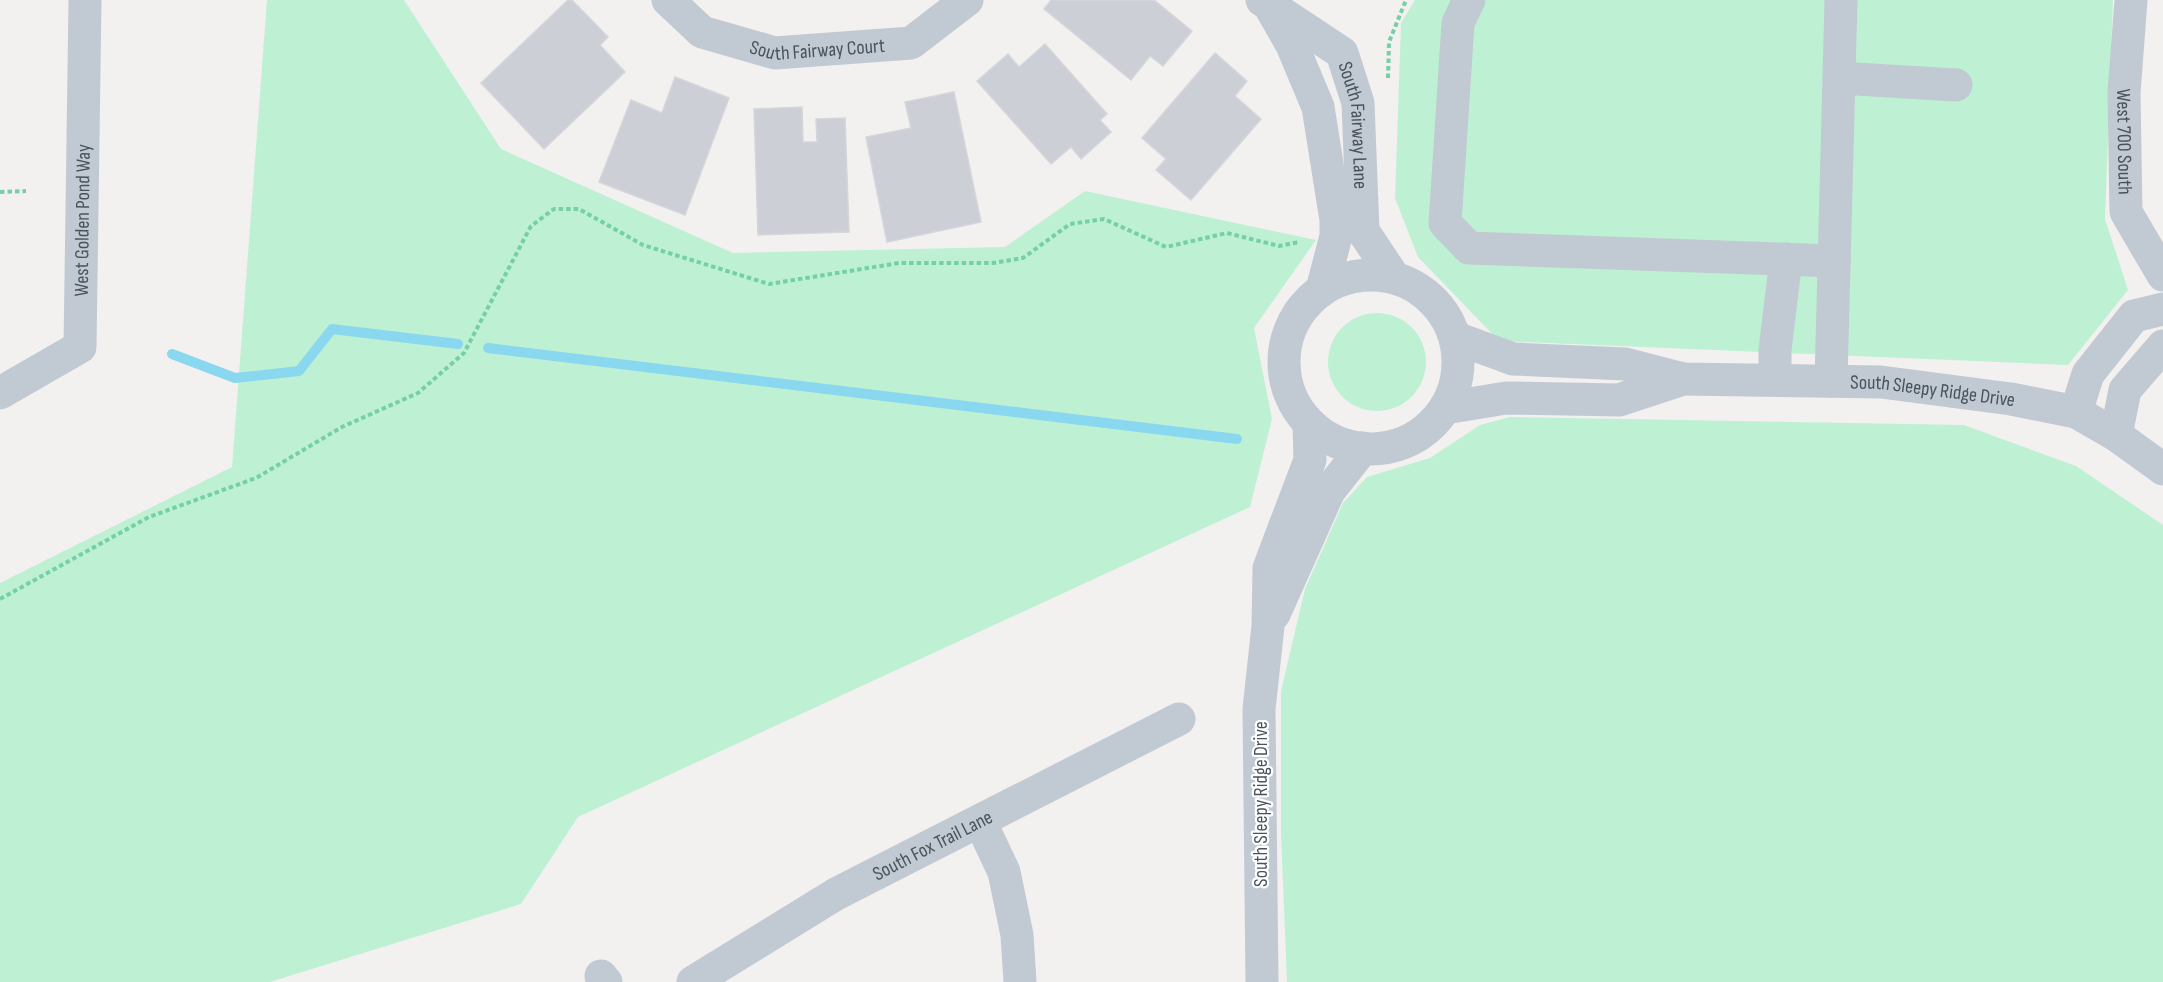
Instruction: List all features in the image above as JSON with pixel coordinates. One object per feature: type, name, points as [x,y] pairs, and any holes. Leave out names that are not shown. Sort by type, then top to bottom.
[{"type":"street","name":"West Golden Pond Way","points":[[0,393],[81,347],[85,0]]},
{"type":"street","name":"South Fairway Court","points":[[668,0],[702,32],[775,53],[911,44],[968,0]]},
{"type":"street","points":[[1469,0],[1458,23],[1445,223],[1469,248],[1834,261]]},
{"type":"street","points":[[1831,381],[1841,0]]},
{"type":"street","name":"West 700 South","points":[[2131,0],[2124,93],[2126,212],[2163,275]]},
{"type":"street","name":"South Fairway Lane","points":[[1266,3],[1293,45],[1318,107],[1336,220],[1336,236],[1322,290]]},
{"type":"street","name":"South Fairway Lane","points":[[1266,3],[1342,53],[1358,103],[1363,231],[1392,276]]},
{"type":"street","points":[[1839,78],[1956,85]]},
{"type":"street","points":[[1775,379],[1775,350],[1786,259]]},
{"type":"street","points":[[1392,276],[1421,289],[1442,310],[1456,338],[1458,368],[1446,408],[1425,431],[1398,445],[1363,448],[1329,439],[1309,425],[1292,400],[1283,370],[1284,347],[1294,318],[1314,294],[1340,279],[1392,276]]},
{"type":"street","points":[[2076,412],[2088,374],[2134,316],[2163,309]]},
{"type":"street","name":"South Sleepy Ridge Drive","points":[[1456,338],[1513,359],[1625,364],[1683,379],[1881,382],[2011,399],[2076,412],[2116,435],[2163,469]]},
{"type":"street","points":[[2116,435],[2125,390],[2163,346]]},
{"type":"street","name":"South Sleepy Ridge Drive","points":[[1446,408],[1506,398],[1619,400],[1683,379]]},
{"type":"street","name":"South Sleepy Ridge Drive","points":[[1262,982],[1259,709],[1268,626],[1269,568],[1311,460],[1309,425]]},
{"type":"street","name":"South Sleepy Ridge Drive","points":[[1268,626],[1329,491],[1363,448]]},
{"type":"street","name":"South Fox Trail Lane","points":[[693,982],[836,894],[1179,720]]},
{"type":"street","points":[[980,821],[1004,872],[1017,935],[1020,982]]},
{"type":"path","points":[[1388,89],[1389,42],[1406,0]]},
{"type":"path","points":[[0,192],[26,191]]},
{"type":"path","points":[[0,599],[149,517],[256,478],[342,427],[418,393],[465,353],[531,226],[554,209],[579,209],[643,245],[768,284],[899,263],[993,263],[1013,260],[1023,258],[1070,224],[1104,219],[1166,247],[1227,233],[1279,246],[1336,236]]},
{"type":"green space","points":[[267,0],[404,0],[501,149],[733,253],[1005,247],[1085,191],[1316,240],[1254,328],[1272,419],[1250,507],[578,817],[521,904],[270,982],[0,982],[0,583],[232,467]]},
{"type":"green space","points":[[1415,0],[2113,0],[2105,219],[2128,290],[2068,365],[1499,341],[1418,257],[1395,198],[1401,23]]},
{"type":"green space","points":[[1377,313],[1396,316],[1412,327],[1423,343],[1426,362],[1423,381],[1412,397],[1396,408],[1377,411],[1358,408],[1342,397],[1331,381],[1328,362],[1331,343],[1342,327],[1358,316]]},
{"type":"green space","points":[[1510,417],[1964,425],[2076,466],[2163,525],[2163,982],[1287,982],[1281,834],[1281,691],[1305,589],[1343,503],[1367,477],[1430,458],[1480,425]]},
{"type":"building","points":[[568,0],[572,0],[608,37],[600,45],[625,72],[544,149],[481,83]]},
{"type":"building","points":[[1051,0],[1154,0],[1192,31],[1163,66],[1150,56],[1131,80],[1044,9]]},
{"type":"building","points":[[1045,44],[1107,114],[1100,120],[1111,132],[1081,159],[1071,147],[1051,164],[977,81],[1008,54],[1019,67]]},
{"type":"building","points":[[1215,53],[1247,81],[1235,96],[1261,119],[1191,200],[1156,170],[1166,159],[1142,138]]},
{"type":"building","points":[[675,77],[729,98],[685,215],[599,182],[631,100],[662,113]]},
{"type":"building","points":[[954,92],[981,222],[887,242],[866,137],[911,128],[905,102]]},
{"type":"building","points":[[802,107],[803,142],[817,142],[816,119],[845,118],[849,232],[758,235],[754,109]]},
{"type":"waterway","points":[[172,354],[235,378],[299,371],[332,329],[458,344]]},
{"type":"waterway","points":[[488,348],[1237,439]]}]
